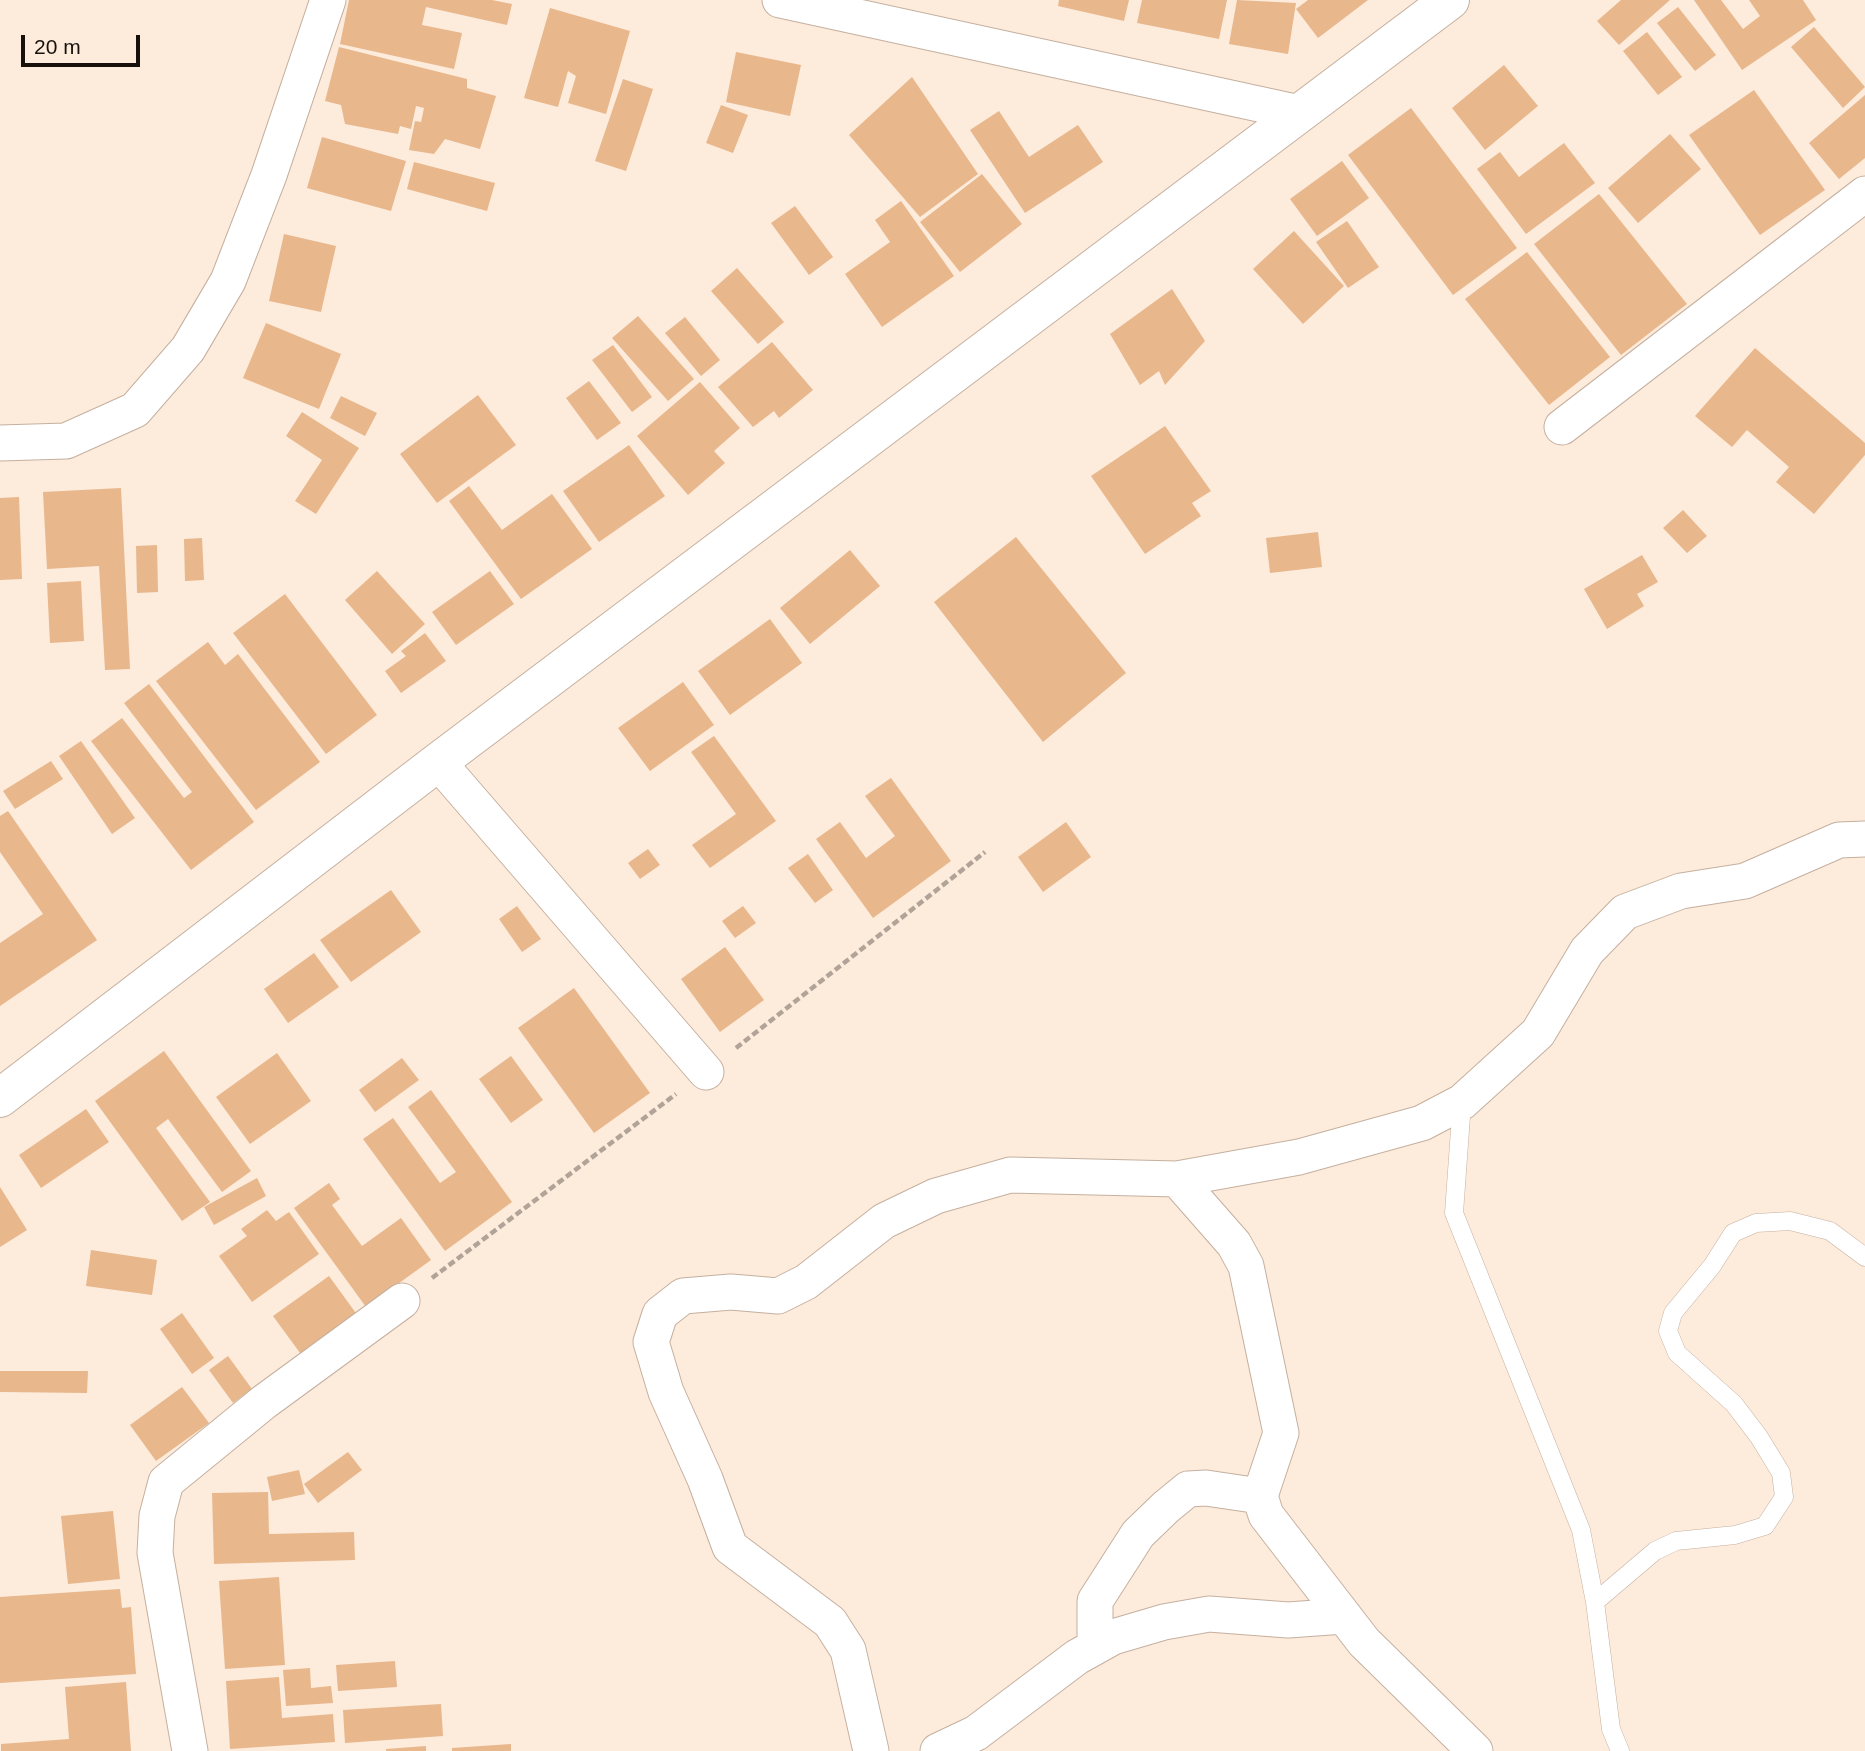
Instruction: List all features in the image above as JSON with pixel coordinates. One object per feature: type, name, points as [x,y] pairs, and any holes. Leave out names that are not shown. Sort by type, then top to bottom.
[{"type":"street","points":[[0,443],[66,442],[135,410],[188,349],[228,281],[269,175],[328,0]]},
{"type":"street","points":[[780,0],[1300,113]]},
{"type":"street","points":[[0,1098],[438,762],[1450,0]]},
{"type":"street","points":[[1562,427],[1865,194]]},
{"type":"street","points":[[438,762],[706,1072]]},
{"type":"street","points":[[871,1751],[848,1650],[830,1622],[730,1547],[705,1479],[666,1392],[651,1342],[660,1314],[683,1296],[731,1292],[778,1296],[806,1282],[884,1221],[936,1196],[1010,1175],[1177,1179],[1299,1157],[1422,1123],[1462,1102],[1538,1032],[1587,951],[1625,912],[1681,891],[1745,881],[1839,840],[1865,839]]},
{"type":"street","points":[[1177,1179],[1234,1244],[1246,1266],[1281,1433],[1260,1496],[1266,1515],[1364,1642],[1475,1751]]},
{"type":"street","points":[[190,1751],[155,1553],[157,1516],[166,1482],[264,1402],[402,1301]]},
{"type":"street","points":[[1095,1647],[1095,1601],[1138,1534],[1166,1507],[1188,1489],[1206,1488],[1260,1496]]},
{"type":"street","points":[[939,1751],[976,1733],[1077,1657],[1113,1637],[1164,1622],[1209,1614],[1288,1620],[1344,1616]]},
{"type":"lane","points":[[1462,1102],[1454,1213],[1577,1519],[1595,1602],[1611,1729],[1620,1751]]},
{"type":"lane","points":[[1595,1602],[1655,1551],[1675,1541],[1735,1535],[1765,1526],[1784,1497],[1781,1473],[1759,1437],[1734,1404],[1677,1353],[1668,1331],[1673,1313],[1712,1266],[1733,1233],[1756,1223],[1790,1221],[1830,1231],[1865,1257]]},
{"type":"building","points":[[349,0],[492,0],[512,4],[507,25],[426,7],[422,25],[462,33],[454,69],[340,44]]},
{"type":"building","points":[[1059,0],[1129,0],[1124,21],[1058,6]]},
{"type":"building","points":[[1142,0],[1227,0],[1219,39],[1137,23]]},
{"type":"building","points":[[1237,0],[1296,3],[1288,54],[1229,44]]},
{"type":"building","points":[[1308,0],[1368,0],[1318,38],[1296,9]]},
{"type":"building","points":[[1621,0],[1670,0],[1619,45],[1597,21]]},
{"type":"building","points":[[1694,0],[1721,0],[1743,29],[1760,16],[1749,0],[1803,0],[1816,20],[1742,70]]},
{"type":"building","points":[[1678,7],[1716,55],[1695,71],[1657,23]]},
{"type":"building","points":[[550,8],[630,31],[606,114],[568,103],[576,76],[568,71],[558,107],[524,98]]},
{"type":"building","points":[[1814,27],[1865,87],[1843,108],[1791,47]]},
{"type":"building","points":[[1647,32],[1682,77],[1658,95],[1623,51]]},
{"type":"building","points":[[339,47],[467,79],[467,88],[496,96],[480,149],[445,139],[434,154],[409,150],[415,121],[421,122],[424,108],[416,106],[411,129],[400,126],[398,134],[345,124],[341,105],[325,101]]},
{"type":"building","points":[[736,52],[801,65],[790,116],[726,102]]},
{"type":"building","points":[[1504,65],[1538,106],[1485,150],[1452,108]]},
{"type":"building","points":[[912,77],[978,174],[920,217],[849,135]]},
{"type":"building","points":[[623,79],[653,89],[626,171],[595,161]]},
{"type":"building","points":[[1754,90],[1825,190],[1760,235],[1689,135]]},
{"type":"building","points":[[1865,95],[1865,158],[1839,179],[1809,143]]},
{"type":"building","points":[[721,105],[748,115],[733,153],[706,143]]},
{"type":"building","points":[[1411,108],[1517,248],[1453,295],[1348,155]]},
{"type":"building","points":[[999,111],[1029,157],[1078,125],[1103,162],[1025,213],[970,130]]},
{"type":"building","points":[[1670,134],[1701,169],[1638,223],[1608,188]]},
{"type":"building","points":[[322,137],[406,161],[391,211],[307,188]]},
{"type":"building","points":[[1564,143],[1595,183],[1526,234],[1477,169],[1500,152],[1519,177]]},
{"type":"building","points":[[1342,161],[1369,198],[1317,236],[1290,199]]},
{"type":"building","points":[[414,162],[495,183],[487,211],[407,189]]},
{"type":"building","points":[[982,174],[1022,224],[960,272],[920,222]]},
{"type":"building","points":[[1599,194],[1687,304],[1621,355],[1534,244]]},
{"type":"building","points":[[901,201],[954,276],[882,327],[845,274],[890,242],[875,220]]},
{"type":"building","points":[[795,206],[833,257],[809,275],[771,223]]},
{"type":"building","points":[[1347,221],[1379,267],[1348,288],[1316,242]]},
{"type":"building","points":[[1294,231],[1344,286],[1303,324],[1253,269]]},
{"type":"building","points":[[284,234],[336,246],[321,312],[269,301]]},
{"type":"building","points":[[1527,252],[1610,357],[1549,405],[1465,299]]},
{"type":"building","points":[[737,268],[784,322],[758,344],[711,291]]},
{"type":"building","points":[[1172,289],[1205,341],[1165,385],[1159,371],[1140,385],[1110,334]]},
{"type":"building","points":[[638,316],[694,379],[668,401],[612,338]]},
{"type":"building","points":[[685,317],[720,360],[701,376],[665,333]]},
{"type":"building","points":[[266,323],[341,354],[319,409],[243,378]]},
{"type":"building","points":[[772,342],[813,390],[779,418],[774,411],[753,427],[718,387]]},
{"type":"building","points":[[613,345],[652,397],[632,412],[592,360]]},
{"type":"building","points":[[1755,348],[1865,443],[1865,455],[1814,514],[1776,482],[1789,467],[1747,430],[1732,447],[1695,416]]},
{"type":"building","points":[[589,381],[621,423],[597,440],[566,398]]},
{"type":"building","points":[[700,382],[740,428],[714,451],[725,463],[688,495],[637,436]]},
{"type":"building","points":[[478,395],[516,445],[437,503],[400,454]]},
{"type":"building","points":[[341,396],[377,413],[365,436],[330,418]]},
{"type":"building","points":[[302,412],[359,448],[316,514],[295,501],[322,460],[286,436]]},
{"type":"building","points":[[1165,426],[1211,491],[1192,503],[1201,516],[1145,554],[1091,476]]},
{"type":"building","points":[[629,445],[665,496],[599,542],[563,491]]},
{"type":"building","points":[[469,486],[502,530],[552,494],[592,549],[521,599],[449,501]]},
{"type":"building","points":[[121,488],[130,669],[105,670],[99,566],[47,569],[43,492]]},
{"type":"building","points":[[19,497],[22,579],[0,580],[0,498]]},
{"type":"building","points":[[1683,510],[1707,536],[1687,553],[1663,528]]},
{"type":"building","points":[[1318,532],[1322,567],[1270,573],[1266,538]]},
{"type":"building","points":[[1016,537],[1126,673],[1043,742],[934,602]]},
{"type":"building","points":[[202,538],[204,580],[185,581],[184,539]]},
{"type":"building","points":[[157,545],[158,592],[137,593],[136,546]]},
{"type":"building","points":[[850,550],[880,586],[810,644],[780,608]]},
{"type":"building","points":[[1642,555],[1658,582],[1637,594],[1644,606],[1607,629],[1584,589]]},
{"type":"building","points":[[377,571],[425,624],[392,654],[345,600]]},
{"type":"building","points":[[490,571],[514,604],[456,645],[432,612]]},
{"type":"building","points":[[81,581],[84,641],[50,643],[47,583]]},
{"type":"building","points":[[285,594],[377,715],[326,754],[233,633]]},
{"type":"building","points":[[770,619],[802,663],[730,715],[698,671]]},
{"type":"building","points":[[425,633],[446,661],[401,693],[385,671],[406,656],[401,651]]},
{"type":"building","points":[[208,642],[225,665],[238,654],[320,762],[256,810],[156,681]]},
{"type":"building","points":[[683,682],[714,725],[650,771],[618,728]]},
{"type":"building","points":[[149,684],[254,822],[191,870],[91,741],[122,718],[184,798],[192,792],[124,703]]},
{"type":"building","points":[[714,736],[776,821],[710,868],[692,845],[736,814],[691,752]]},
{"type":"building","points":[[81,741],[135,818],[112,834],[59,756]]},
{"type":"building","points":[[51,761],[63,779],[15,809],[3,791]]},
{"type":"building","points":[[891,778],[951,861],[873,918],[816,839],[840,822],[866,858],[895,836],[865,796]]},
{"type":"building","points":[[8,811],[97,940],[0,1006],[0,943],[43,914],[0,852],[0,816]]},
{"type":"building","points":[[1066,822],[1091,857],[1043,892],[1018,857]]},
{"type":"building","points":[[648,849],[660,865],[640,879],[628,863]]},
{"type":"building","points":[[808,854],[833,890],[815,903],[788,868]]},
{"type":"building","points":[[391,890],[421,932],[351,982],[320,940]]},
{"type":"building","points":[[517,906],[541,939],[522,952],[499,919]]},
{"type":"building","points":[[743,906],[756,923],[735,938],[722,921]]},
{"type":"building","points":[[725,947],[764,1000],[720,1032],[681,979]]},
{"type":"building","points":[[314,953],[339,987],[288,1023],[264,989]]},
{"type":"building","points":[[574,988],[650,1093],[594,1133],[518,1028]]},
{"type":"building","points":[[164,1051],[251,1171],[222,1192],[168,1119],[156,1128],[210,1202],[182,1221],[95,1101]]},
{"type":"building","points":[[277,1053],[311,1101],[250,1144],[216,1097]]},
{"type":"building","points":[[511,1056],[543,1100],[511,1123],[479,1079]]},
{"type":"building","points":[[402,1058],[419,1080],[375,1112],[359,1090]]},
{"type":"building","points":[[431,1090],[512,1202],[445,1251],[363,1139],[393,1118],[440,1183],[456,1172],[408,1107]]},
{"type":"building","points":[[86,1109],[109,1142],[41,1188],[19,1155]]},
{"type":"building","points":[[257,1178],[266,1196],[214,1225],[204,1207]]},
{"type":"building","points":[[329,1183],[340,1199],[332,1205],[362,1246],[401,1218],[431,1260],[366,1307],[294,1208]]},
{"type":"building","points":[[0,1187],[27,1230],[0,1247]]},
{"type":"building","points":[[267,1210],[276,1221],[289,1212],[319,1254],[252,1302],[219,1256],[247,1236],[241,1229]]},
{"type":"building","points":[[91,1250],[157,1260],[152,1295],[86,1286]]},
{"type":"building","points":[[329,1276],[358,1316],[303,1357],[273,1316]]},
{"type":"building","points":[[182,1313],[214,1358],[192,1374],[160,1329]]},
{"type":"building","points":[[228,1356],[252,1389],[233,1403],[209,1370]]},
{"type":"building","points":[[0,1371],[88,1371],[87,1393],[0,1392]]},
{"type":"building","points":[[182,1387],[209,1423],[156,1461],[130,1425]]},
{"type":"building","points":[[348,1452],[362,1470],[318,1503],[304,1484]]},
{"type":"building","points":[[299,1470],[305,1494],[272,1501],[267,1477]]},
{"type":"building","points":[[268,1492],[269,1534],[354,1532],[355,1560],[214,1564],[212,1493]]},
{"type":"building","points":[[113,1511],[120,1579],[68,1584],[61,1516]]},
{"type":"building","points":[[279,1577],[285,1665],[225,1669],[219,1581]]},
{"type":"building","points":[[120,1589],[122,1608],[131,1607],[136,1674],[0,1683],[0,1597]]},
{"type":"building","points":[[395,1661],[397,1687],[338,1691],[336,1665]]},
{"type":"building","points":[[310,1668],[311,1688],[331,1686],[333,1703],[286,1706],[283,1670]]},
{"type":"building","points":[[279,1677],[282,1718],[333,1714],[335,1742],[230,1749],[226,1681]]},
{"type":"building","points":[[126,1682],[131,1751],[1,1751],[1,1744],[69,1739],[65,1687]]},
{"type":"building","points":[[441,1704],[443,1736],[345,1743],[343,1710]]},
{"type":"building","points":[[511,1744],[511,1751],[452,1751],[452,1748]]},
{"type":"building","points":[[426,1746],[426,1751],[386,1751],[386,1749]]}]
